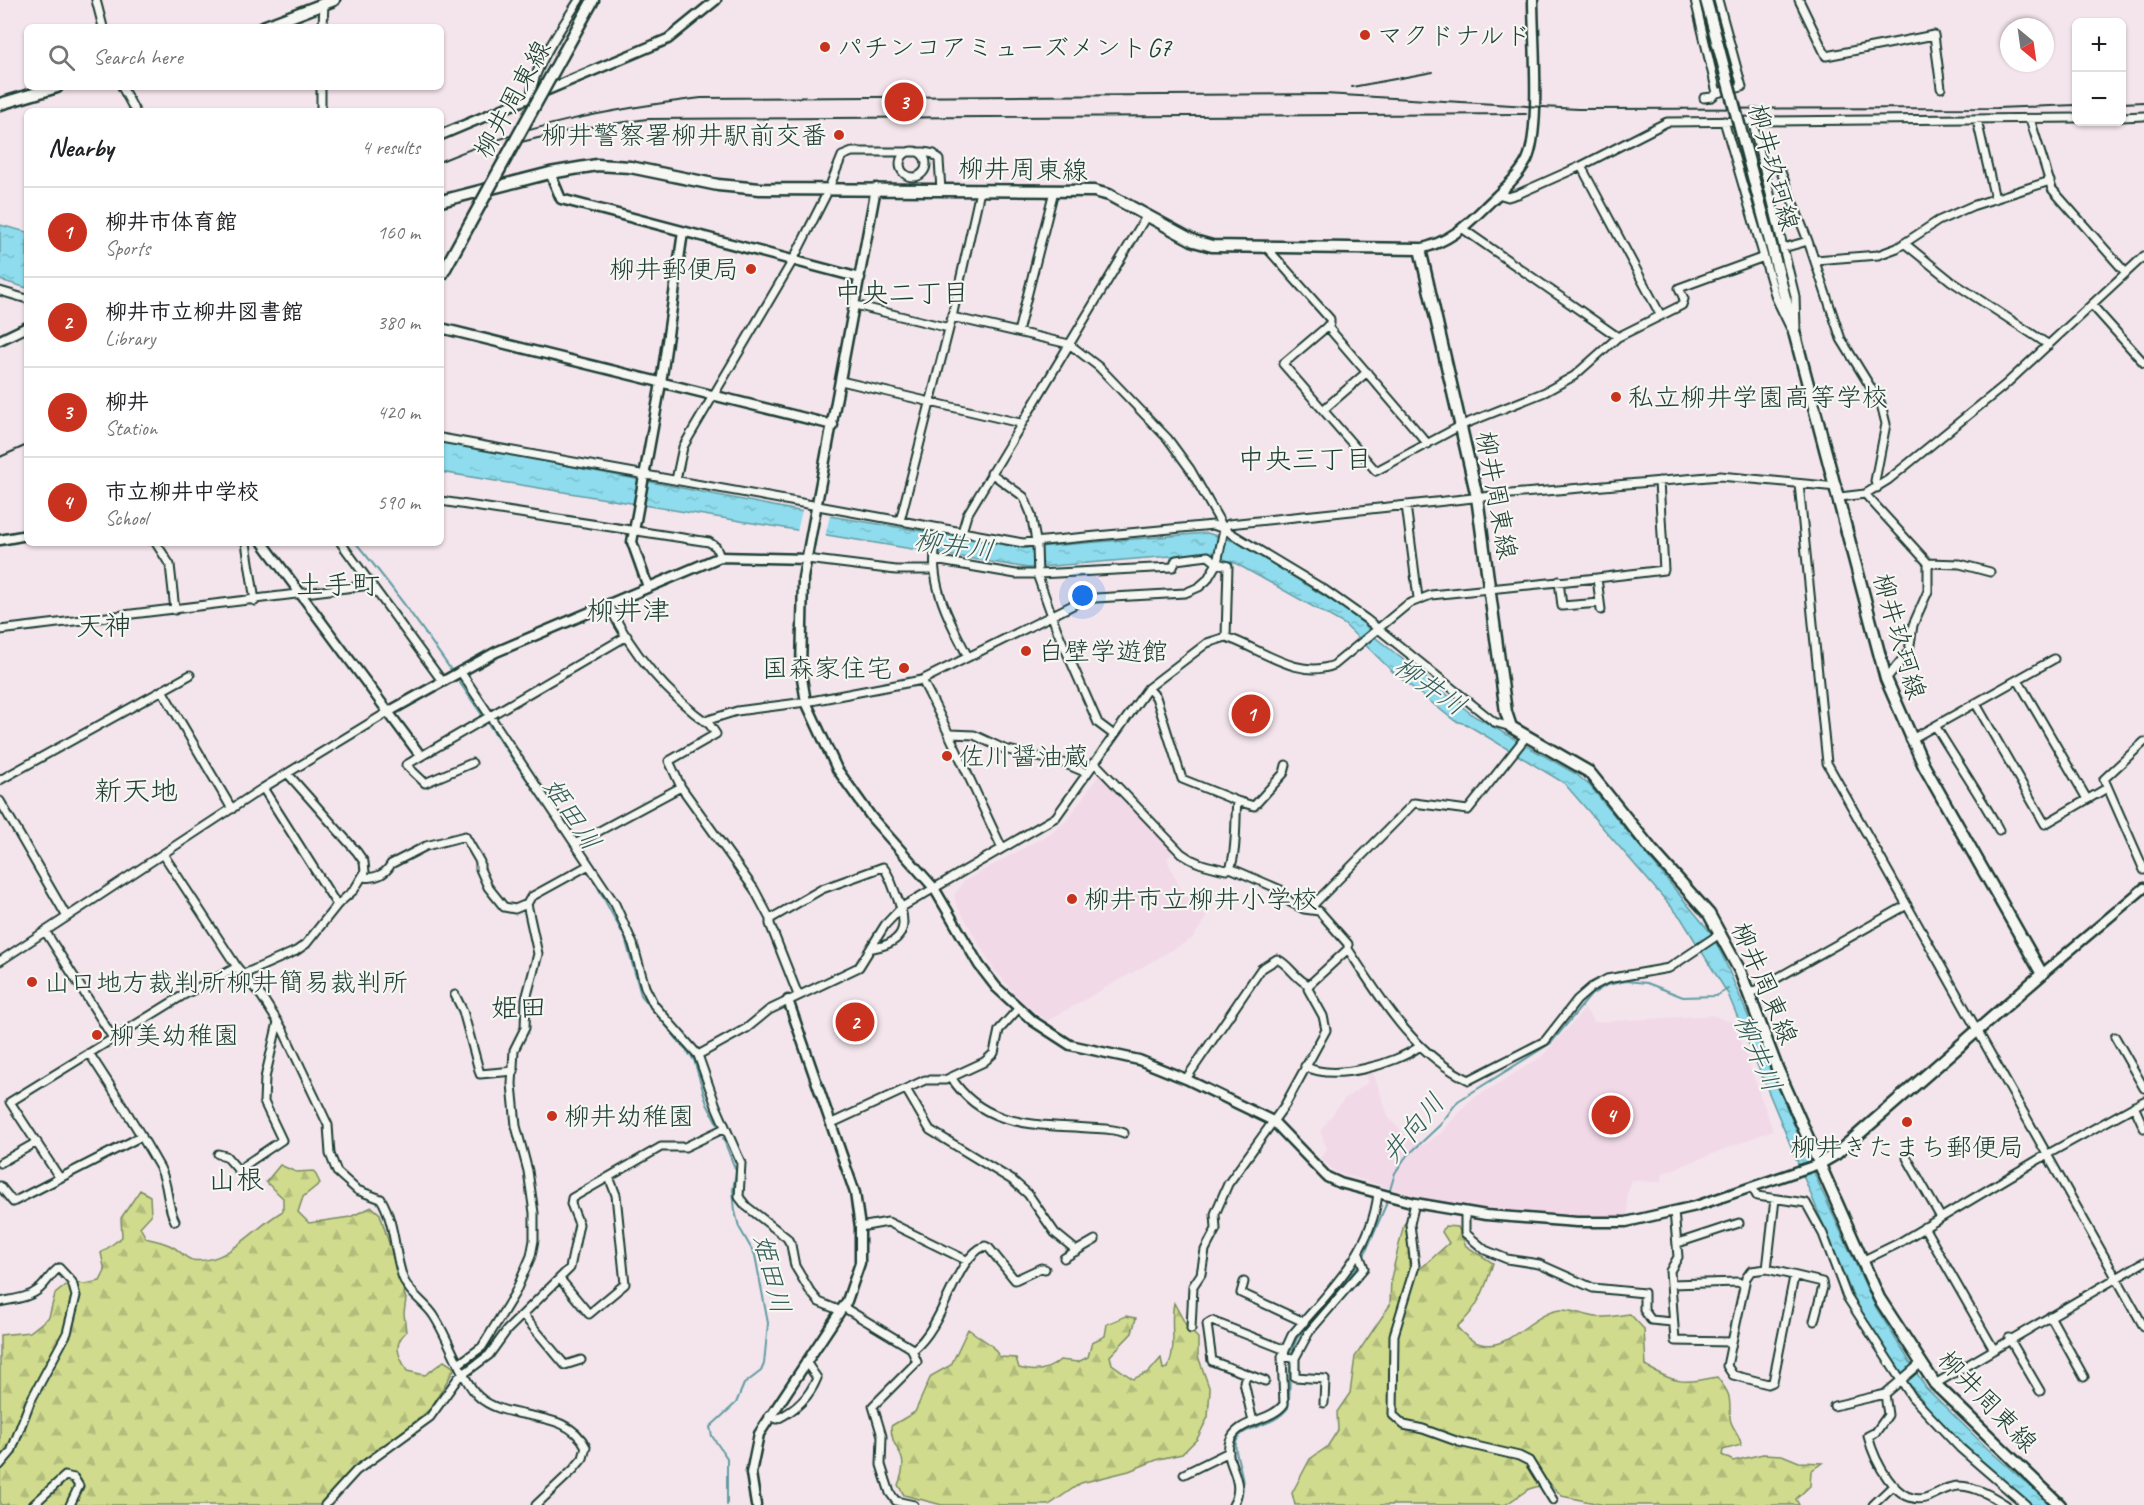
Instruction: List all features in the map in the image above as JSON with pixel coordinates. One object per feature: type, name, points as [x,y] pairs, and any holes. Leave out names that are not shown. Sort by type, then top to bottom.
[{"type":"main road","points":[[270,24],[334,0]]},
{"type":"main road","name":"柳井周東線","points":[[444,271],[593,0]]},
{"type":"main road","name":"柳井玖珂線","points":[[1706,0],[1839,492],[1886,679],[1910,740],[2042,974]]},
{"type":"main road","points":[[0,104],[47,90]]},
{"type":"main road","name":"柳井周東線","points":[[444,200],[550,173],[597,165],[630,167],[680,179],[760,189],[1094,191],[1148,215],[1194,241],[1212,246],[1420,249],[1477,498],[1506,712],[1511,727],[1524,740],[1575,762],[1589,772],[1651,849],[1700,902],[1733,955],[1816,1165],[1879,1298],[1918,1366],[2060,1505]]},
{"type":"main road","points":[[1816,1165],[1836,1154],[2042,974]]},
{"type":"street","points":[[96,0],[102,24]]},
{"type":"street","points":[[531,97],[531,85],[548,51],[579,0]]},
{"type":"street","points":[[444,134],[668,39],[716,0]]},
{"type":"street","points":[[1420,249],[1438,245],[1463,229],[1520,172],[1532,147],[1533,0]]},
{"type":"street","points":[[1695,0],[1717,93]]},
{"type":"street","points":[[1704,98],[1742,87],[1718,0]]},
{"type":"street","points":[[1799,0],[1826,56],[1934,35],[1941,88]]},
{"type":"street","points":[[323,3],[323,24]]},
{"type":"street","points":[[124,90],[133,108]]},
{"type":"street","points":[[321,90],[321,108]]},
{"type":"street","points":[[2126,117],[2144,116]]},
{"type":"street","points":[[1498,194],[1508,197],[1518,194],[1581,166],[1667,122],[2072,118]]},
{"type":"street","points":[[2030,119],[2052,189],[2126,273]]},
{"type":"street","points":[[1752,120],[1795,296],[1796,335]]},
{"type":"street","points":[[1977,120],[1995,198]]},
{"type":"street","points":[[1724,121],[1776,298],[1796,335]]},
{"type":"street","points":[[676,480],[683,447],[792,262],[842,156],[852,152],[930,153],[939,160],[941,190]]},
{"type":"street","points":[[1737,166],[1760,160]]},
{"type":"street","points":[[1581,166],[1660,316]]},
{"type":"street","points":[[1781,172],[1815,260],[1841,339],[1881,404],[1886,423],[1875,481],[1877,488]]},
{"type":"street","points":[[550,173],[561,199],[792,262],[860,278]]},
{"type":"street","points":[[1815,260],[1878,255],[1904,243],[1938,221],[1995,198],[2050,181]]},
{"type":"street","points":[[876,188],[803,578],[801,672],[806,702],[824,744],[855,794],[916,871],[934,888],[979,965],[996,987],[1018,1009],[1070,1045],[1140,1060],[1186,1079],[1273,1121],[1327,1177],[1378,1194],[1415,1203],[1466,1212],[1609,1223],[1645,1219],[1674,1212],[1816,1165]]},
{"type":"street","points":[[900,521],[952,317],[980,191]]},
{"type":"street","points":[[1018,332],[1054,191]]},
{"type":"street","points":[[962,531],[967,515],[1020,423],[1148,215]]},
{"type":"street","points":[[1463,229],[1618,337]]},
{"type":"street","points":[[648,587],[634,555],[633,530],[638,516],[661,383],[683,232]]},
{"type":"street","points":[[1783,248],[1808,241]]},
{"type":"street","points":[[1904,243],[1951,281],[2049,345]]},
{"type":"street","points":[[1267,248],[1330,319],[1330,324],[1283,364],[1376,471],[1462,425],[1545,392],[1574,376],[1618,337],[1682,305],[1684,299],[1679,288],[1764,257]]},
{"type":"street","points":[[1224,529],[1229,524],[1406,505],[1720,476],[1865,494],[1877,488],[2005,385],[2144,256]]},
{"type":"street","points":[[0,291],[24,298]]},
{"type":"street","points":[[855,305],[948,328]]},
{"type":"street","points":[[2092,305],[2144,363]]},
{"type":"street","points":[[705,721],[737,711],[806,702],[922,680],[1052,616],[1095,598],[1191,591],[1207,580],[1218,561],[1224,529],[1190,469],[1168,439],[1099,367],[1069,344],[952,317]]},
{"type":"street","points":[[1327,326],[1428,444]]},
{"type":"street","points":[[0,340],[24,328]]},
{"type":"street","points":[[444,329],[833,425]]},
{"type":"street","points":[[1323,410],[1367,372]]},
{"type":"street","points":[[841,381],[1020,423]]},
{"type":"street","points":[[444,439],[644,479],[676,480],[817,509],[962,531],[1036,545],[1213,525],[1224,529],[1325,590],[1494,722],[1511,727]]},
{"type":"street","points":[[991,473],[1024,497],[1031,514],[1038,572],[1052,616],[1098,723],[1114,735]]},
{"type":"street","points":[[698,1055],[747,1028],[769,1010],[859,967],[873,948],[885,925],[902,907],[1056,817],[1148,688],[1207,644],[1226,637],[1268,658],[1324,670],[1334,665],[1418,598],[1489,588],[1664,570],[1659,481]]},
{"type":"street","points":[[1799,484],[1827,763],[2144,1327]]},
{"type":"street","points":[[1865,494],[1928,563],[1928,591],[1912,625],[1909,651],[1886,679]]},
{"type":"street","points":[[444,501],[709,542],[716,548],[720,557]]},
{"type":"street","points":[[1406,505],[1418,598]]},
{"type":"street","points":[[940,529],[933,570],[941,603],[968,657]]},
{"type":"street","points":[[0,540],[24,536]]},
{"type":"street","points":[[158,546],[170,566],[175,610]]},
{"type":"street","points":[[246,546],[255,601]]},
{"type":"street","points":[[265,546],[420,755]]},
{"type":"street","points":[[343,546],[441,681]]},
{"type":"street","points":[[935,557],[1016,574],[1173,567],[1176,560],[1208,556],[1228,566],[1226,637]]},
{"type":"street","points":[[0,961],[263,788],[441,681],[514,644],[648,587],[720,557],[807,559],[896,570],[933,570]]},
{"type":"street","points":[[1928,563],[1960,564],[1990,572]]},
{"type":"street","points":[[1559,581],[1562,606],[1601,606],[1597,578]]},
{"type":"street","points":[[0,630],[301,596],[371,585]]},
{"type":"street","points":[[609,605],[627,636],[670,692],[705,721],[716,734],[669,761],[681,787],[729,852],[770,919],[798,995]]},
{"type":"street","points":[[472,763],[425,783],[406,765],[488,715],[627,636]]},
{"type":"street","points":[[1910,740],[2054,659]]},
{"type":"street","points":[[456,673],[547,799],[625,924],[645,987],[654,1005],[698,1055],[725,1128],[741,1163],[739,1197],[746,1206],[787,1238],[791,1245],[795,1266],[819,1302],[842,1309],[913,1350],[917,1362],[913,1368],[873,1406],[882,1436],[881,1465],[890,1493],[896,1501],[914,1505]]},
{"type":"street","points":[[0,780],[190,675]]},
{"type":"street","points":[[922,680],[951,734],[973,789],[1002,848]]},
{"type":"street","points":[[2018,680],[2087,800]]},
{"type":"street","points":[[1148,688],[1156,697],[1182,779],[1254,806],[1284,773],[1286,765]]},
{"type":"street","points":[[162,690],[232,809]]},
{"type":"street","points":[[1976,704],[2045,824],[2107,788]]},
{"type":"street","points":[[1936,727],[1960,767],[1974,783],[1999,830]]},
{"type":"street","points":[[951,734],[974,735],[1004,749],[1063,763],[1087,773]]},
{"type":"street","points":[[1312,909],[1315,903],[1414,803],[1468,810],[1512,758],[1524,740]]},
{"type":"street","points":[[2144,742],[2104,779],[2144,870]]},
{"type":"street","points":[[1094,762],[1187,858],[1202,865],[1226,870],[1230,868],[1271,884],[1281,890],[1290,902],[1304,909],[1312,909],[1324,914],[1348,944],[1348,949],[1386,1006],[1420,1046],[1449,1071],[1469,1080],[1475,1079],[1545,1041],[1577,1000],[1593,987],[1607,979],[1669,968],[1719,934]]},
{"type":"street","points":[[244,974],[296,951],[316,933],[337,905],[364,877],[365,865],[357,852],[288,774]]},
{"type":"street","points":[[575,844],[681,787]]},
{"type":"street","points":[[263,788],[337,905]]},
{"type":"street","points":[[1230,868],[1235,851],[1233,840],[1237,801]]},
{"type":"street","points":[[1,806],[67,917]]},
{"type":"street","points":[[364,877],[375,878],[391,864],[426,846],[465,836],[480,862],[480,868],[488,887],[504,907],[515,909],[527,904],[531,897],[589,865]]},
{"type":"street","points":[[163,854],[237,967],[278,1022],[328,1125],[330,1154],[337,1173],[357,1190],[381,1199],[404,1281],[434,1315],[472,1387],[488,1403],[501,1409],[538,1416],[565,1427],[583,1440],[586,1447],[583,1458],[536,1505]]},
{"type":"street","points":[[770,919],[822,889],[878,867],[885,870],[905,919],[900,935],[882,946],[873,948]]},
{"type":"street","points":[[2042,974],[2144,888]]},
{"type":"street","points":[[460,1363],[482,1347],[512,1299],[531,1256],[534,1239],[535,1226],[528,1171],[516,1125],[512,1084],[514,1050],[525,1028],[527,993],[538,954],[527,904]]},
{"type":"street","points":[[1749,994],[1907,905]]},
{"type":"street","points":[[45,931],[113,1038]]},
{"type":"street","points":[[1309,985],[1348,949]]},
{"type":"street","points":[[1186,1079],[1261,969],[1277,959],[1309,985],[1308,988],[1323,1016],[1326,1030],[1273,1121],[1228,1184],[1215,1214],[1216,1229],[1205,1250],[1201,1274],[1193,1286],[1191,1329]]},
{"type":"street","points":[[59,1178],[10,1102],[113,1038],[237,967]]},
{"type":"street","points":[[454,995],[463,1011],[480,1074],[514,1071]]},
{"type":"street","points":[[756,1505],[751,1473],[754,1449],[769,1416],[842,1309],[857,1277],[861,1227],[855,1193],[788,1000]]},
{"type":"street","points":[[832,1123],[844,1120],[925,1080],[951,1077],[989,1059],[993,1053],[999,1030],[1018,1009]]},
{"type":"street","points":[[218,1154],[226,1156],[240,1172],[259,1154],[282,1140],[264,1102],[265,1078],[278,1022]]},
{"type":"street","points":[[2115,1037],[2144,1088]]},
{"type":"street","points":[[1305,1066],[1312,1070],[1344,1071],[1389,1064],[1420,1046]]},
{"type":"street","points":[[89,1053],[135,1121],[164,1178],[168,1205],[175,1221]]},
{"type":"street","points":[[951,1077],[988,1114],[1002,1119],[1030,1124],[1118,1130],[1124,1133]]},
{"type":"street","points":[[906,1089],[930,1130],[1012,1180],[1028,1194],[1055,1233],[1077,1251]]},
{"type":"street","points":[[1862,1261],[2144,1101]]},
{"type":"street","points":[[2134,1106],[2144,1128]]},
{"type":"street","points":[[325,1505],[356,1471],[430,1417],[464,1372],[489,1355],[507,1330],[560,1279],[573,1262],[579,1224],[571,1204],[572,1198],[661,1147],[685,1147],[725,1128]]},
{"type":"street","points":[[0,1186],[13,1202],[142,1137]]},
{"type":"street","points":[[0,1163],[37,1142]]},
{"type":"street","points":[[1907,1158],[1940,1216]]},
{"type":"street","points":[[560,1279],[589,1314],[625,1284],[616,1195],[609,1177]]},
{"type":"street","points":[[1752,1187],[1757,1196],[1806,1203],[1809,1206],[1826,1239],[1847,1297],[1901,1380],[1928,1417],[2026,1505]]},
{"type":"street","points":[[1233,1505],[1239,1492],[1239,1482],[1229,1452],[1230,1442],[1235,1434],[1253,1422],[1268,1417],[1284,1404],[1288,1356],[1304,1322],[1361,1257],[1377,1206],[1378,1194]]},
{"type":"street","points":[[1767,1269],[1775,1199]]},
{"type":"street","points":[[1415,1203],[1410,1224],[1415,1266],[1394,1335],[1393,1415],[1404,1425],[1519,1456],[1529,1461],[1553,1500]]},
{"type":"street","points":[[1466,1212],[1465,1233],[1485,1250],[1507,1259],[1539,1264],[1593,1288],[1644,1293],[1644,1310],[1651,1320],[1672,1322]]},
{"type":"street","points":[[1674,1212],[1678,1243],[1678,1257],[1670,1270],[1674,1341],[1732,1341]]},
{"type":"street","points":[[861,1227],[888,1222],[966,1260]]},
{"type":"street","points":[[1678,1243],[1739,1223]]},
{"type":"street","points":[[1924,1227],[1993,1348]]},
{"type":"street","points":[[1064,1258],[1095,1240]]},
{"type":"street","points":[[913,1350],[925,1340],[937,1324],[966,1260],[985,1246],[1015,1280],[1041,1268],[1045,1269]]},
{"type":"street","points":[[1288,1356],[1301,1344],[1364,1268],[1361,1257]]},
{"type":"street","points":[[1935,1384],[2010,1338],[2144,1262]]},
{"type":"street","points":[[0,1302],[29,1295],[39,1289],[45,1280],[59,1268],[72,1282],[76,1296],[67,1333],[30,1402],[11,1452],[0,1465]]},
{"type":"street","points":[[1794,1277],[1773,1382],[1768,1384],[1733,1375],[1727,1366],[1744,1285],[1751,1271],[1767,1269],[1822,1282],[1823,1287],[1814,1321]]},
{"type":"street","points":[[1244,1282],[1241,1293],[1304,1322]]},
{"type":"street","points":[[1671,1284],[1738,1282],[1744,1285]]},
{"type":"street","points":[[524,1315],[565,1365],[582,1360]]},
{"type":"street","points":[[2050,1316],[2084,1377]]},
{"type":"street","points":[[1265,1381],[1212,1361],[1207,1324],[1212,1321],[1288,1356],[1295,1377],[1325,1379],[1324,1403]]},
{"type":"street","points":[[2010,1338],[2040,1391]]},
{"type":"street","points":[[769,1416],[777,1419],[790,1413],[803,1402],[813,1388],[817,1378],[806,1362]]},
{"type":"street","points":[[1834,1406],[1885,1394],[1918,1366]]},
{"type":"street","points":[[1246,1375],[1244,1382],[1253,1422]]},
{"type":"street","points":[[1885,1394],[1888,1415],[1876,1432],[1868,1436],[1883,1474],[1894,1485],[1914,1499],[1923,1499],[1959,1486],[1988,1494],[2006,1505]]},
{"type":"street","points":[[1184,1474],[1229,1452]]},
{"type":"street","points":[[33,1505],[65,1476],[74,1478],[79,1486],[70,1505]]},
{"type":"street","points":[[1873,1505],[1894,1485]]},
{"type":"shaded area","name":"柳井市立柳井小学校","points":[[1100,773],[1173,852],[1167,859],[1182,892],[1207,917],[1192,939],[1047,1021],[1021,1001],[993,968],[956,904],[954,895],[964,881],[1054,831],[1068,819]]},
{"type":"shaded area","points":[[1585,1009],[1595,1022],[1712,1015],[1734,1023],[1773,1130],[1664,1173],[1660,1183],[1632,1180],[1627,1195],[1628,1215],[1591,1217],[1452,1206],[1335,1172],[1320,1158],[1327,1149],[1320,1131],[1344,1099],[1367,1083],[1366,1074],[1373,1072],[1389,1118],[1410,1140],[1424,1145],[1442,1132],[1469,1101],[1541,1057]]},
{"type":"green space","points":[[280,1165],[296,1172],[314,1171],[320,1183],[303,1197],[298,1212],[309,1223],[350,1217],[372,1207],[380,1214],[406,1299],[404,1313],[406,1332],[398,1346],[401,1360],[407,1371],[425,1375],[444,1361],[455,1368],[431,1408],[320,1505],[0,1505],[0,1335],[30,1332],[49,1317],[55,1294],[70,1282],[85,1284],[100,1281],[105,1271],[101,1253],[122,1237],[121,1218],[140,1190],[150,1196],[151,1215],[140,1227],[146,1238],[170,1245],[192,1260],[205,1260],[229,1251],[283,1211],[283,1198],[266,1182]]},
{"type":"green space","points":[[1409,1222],[1409,1266],[1420,1269],[1449,1243],[1442,1232],[1445,1226],[1458,1227],[1466,1246],[1493,1263],[1480,1298],[1457,1327],[1471,1340],[1485,1345],[1498,1343],[1510,1338],[1547,1314],[1560,1310],[1597,1317],[1630,1314],[1644,1329],[1646,1366],[1680,1381],[1717,1377],[1725,1388],[1730,1400],[1730,1421],[1741,1445],[1723,1450],[1722,1455],[1733,1461],[1763,1454],[1782,1455],[1799,1462],[1822,1463],[1811,1471],[1810,1486],[1796,1499],[1799,1505],[1604,1505],[1562,1496],[1549,1483],[1529,1489],[1505,1505],[1295,1505],[1292,1493],[1310,1459],[1327,1447],[1338,1430],[1337,1412],[1350,1393],[1355,1357],[1390,1305],[1391,1278],[1404,1224]]},
{"type":"green space","points":[[1174,1303],[1187,1327],[1198,1338],[1198,1356],[1210,1390],[1208,1417],[1197,1439],[1182,1454],[1081,1483],[1049,1505],[942,1505],[904,1495],[898,1485],[902,1474],[902,1459],[894,1443],[891,1426],[915,1412],[931,1376],[951,1365],[968,1329],[991,1345],[1000,1357],[1016,1358],[1019,1368],[1036,1371],[1051,1367],[1060,1360],[1078,1362],[1088,1357],[1092,1342],[1105,1336],[1107,1324],[1126,1316],[1136,1318],[1132,1333],[1110,1356],[1112,1364],[1133,1379],[1149,1372],[1161,1358],[1163,1369],[1168,1368],[1173,1343]]},
{"type":"water","points":[[0,225],[24,231],[24,287],[0,280]]},
{"type":"water","name":"柳井川","points":[[444,442],[799,511],[1025,548],[1207,533],[1237,542],[1337,604],[1474,716],[1576,774],[1590,786],[1711,933],[1821,1189],[1875,1306],[1926,1388],[1988,1449],[2051,1505],[2030,1505],[1963,1444],[1930,1410],[1901,1373],[1857,1306],[1728,994],[1681,918],[1564,783],[1466,724],[1455,721],[1394,673],[1344,624],[1235,563],[1207,553],[1028,568],[444,472]]},
{"type":"pier","points":[[802,510],[830,515],[825,537],[797,532]]},
{"type":"waterway","name":"姫田川","points":[[358,546],[408,610],[555,819]]},
{"type":"waterway","name":"姫田川","points":[[588,869],[625,938],[641,995],[694,1060],[707,1104],[718,1125]]},
{"type":"waterway","name":"井向川","points":[[1363,1258],[1385,1207],[1395,1173],[1405,1158],[1440,1125],[1458,1101],[1551,1043],[1591,995],[1607,985],[1626,981],[1647,983],[1683,997],[1716,996],[1728,989]]},
{"type":"waterway","name":"姫田川","points":[[723,1138],[736,1171],[733,1190],[735,1211],[739,1227],[755,1255],[768,1323],[764,1364],[761,1371],[744,1384],[736,1403],[710,1427],[712,1436],[727,1458],[727,1505]]},
{"type":"waterway","name":"井向川","points":[[1238,1505],[1243,1485],[1236,1452],[1237,1440],[1246,1431],[1275,1419],[1288,1408],[1290,1364],[1297,1338],[1360,1263]]},
{"type":"railway","points":[[1352,87],[1433,72]]},
{"type":"railway","points":[[444,160],[504,138],[569,120],[634,107],[701,98],[1325,94],[1578,109],[1997,108],[2072,105]]},
{"type":"railway","points":[[2126,103],[2144,102]]},
{"type":"railway","points":[[517,143],[576,129],[647,119],[1526,114]]},
{"type":"railway","points":[[0,457],[24,446]]},
{"type":"place","name":"マクドナルド","points":[[1365,35]]},
{"type":"place","name":"パチンコアミューズメントG7","points":[[825,47]]},
{"type":"place","name":"柳井","points":[[904,102]]},
{"type":"place","name":"柳井警察署柳井駅前交番","points":[[839,135]]},
{"type":"place","name":"柳井郵便局","points":[[751,269]]},
{"type":"place","name":"私立柳井学園高等学校","points":[[1616,397]]},
{"type":"place","name":"白壁学遊館","points":[[1026,651]]},
{"type":"place","name":"国森家住宅","points":[[904,668]]},
{"type":"place","name":"柳井市体育館","points":[[1251,714]]},
{"type":"place","name":"佐川醤油蔵","points":[[947,756]]},
{"type":"place","name":"柳井市立柳井小学校","points":[[1072,899]]},
{"type":"place","name":"山口地方裁判所柳井簡易裁判所","points":[[32,982]]},
{"type":"place","name":"柳井市立柳井図書館","points":[[855,1022]]},
{"type":"place","name":"柳美幼稚園","points":[[97,1035]]},
{"type":"place","name":"市立柳井中学校","points":[[1611,1115]]},
{"type":"place","name":"柳井幼稚園","points":[[552,1116]]},
{"type":"place","name":"柳井きたまち郵便局","points":[[1907,1122]]},
{"type":"district","name":"中央二丁目","points":[[902,293]]},
{"type":"district","name":"中央三丁目","points":[[1305,459]]},
{"type":"district","name":"土手町","points":[[338,584]]},
{"type":"district","name":"柳井津","points":[[628,610]]},
{"type":"district","name":"天神","points":[[104,625]]},
{"type":"district","name":"新天地","points":[[136,790]]},
{"type":"district","name":"姫田","points":[[519,1007]]},
{"type":"district","name":"山根","points":[[236,1179]]}]
